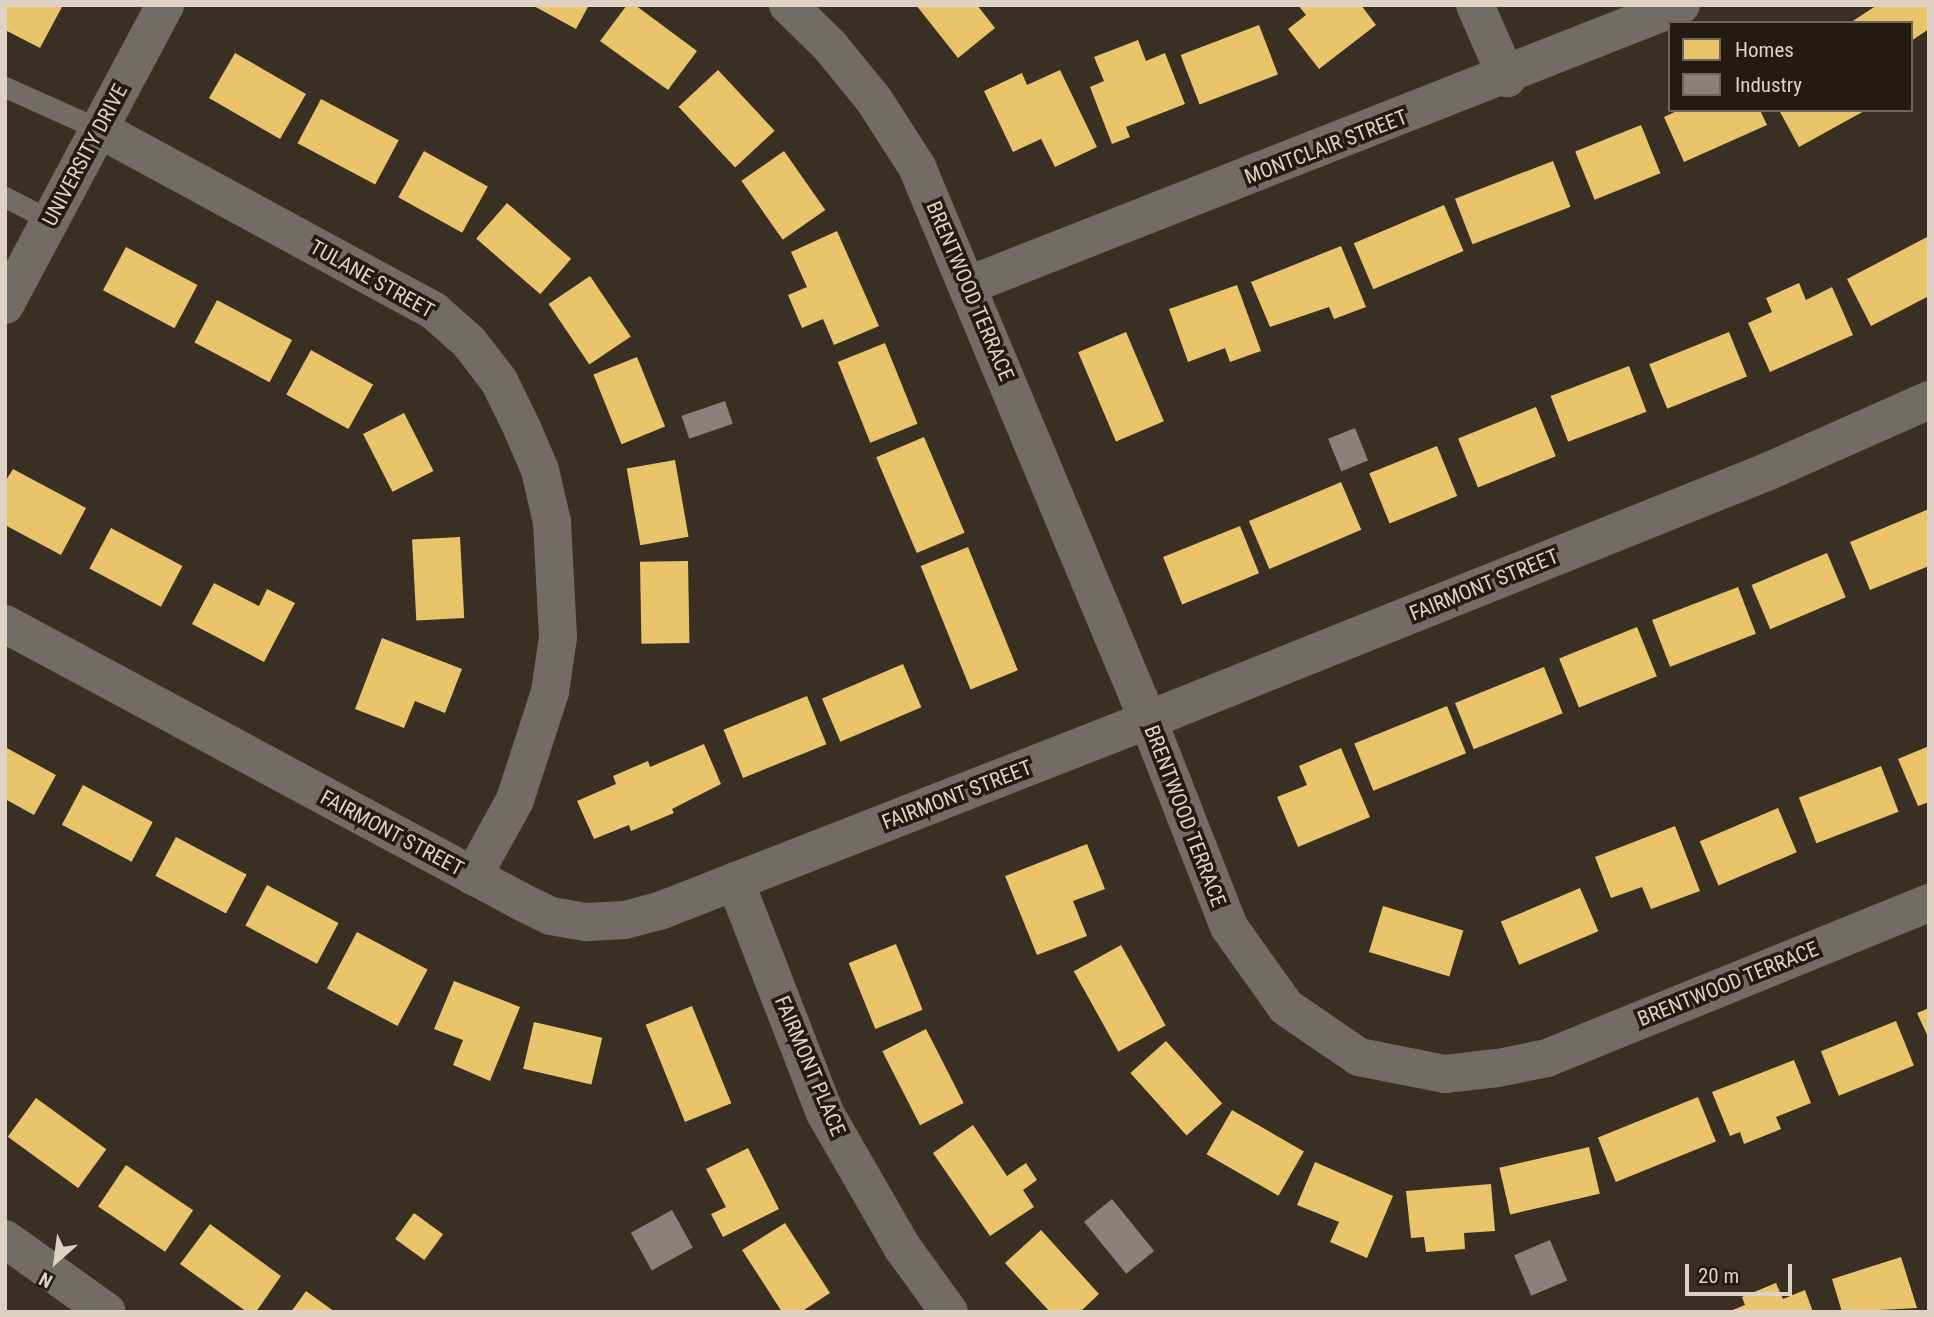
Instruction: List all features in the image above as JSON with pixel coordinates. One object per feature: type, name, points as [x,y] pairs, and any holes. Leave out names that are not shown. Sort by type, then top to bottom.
[{"type":"street","name":"UNIVERSITY DRIVE","points":[[5,305],[165,5]]},
{"type":"street","name":"BRENTWOOD TERRACE","points":[[788,5],[830,46],[865,89],[917,167],[969,285],[1229,928],[1255,970],[1286,1007],[1359,1057],[1402,1067],[1445,1074],[1547,1058],[1929,903]]},
{"type":"street","points":[[1475,5],[1507,78]]},
{"type":"street","name":"MONTCLAIR STREET","points":[[969,285],[1507,78],[1681,5]]},
{"type":"street","name":"TULANE STREET","points":[[99,130],[434,311],[469,342],[499,381],[540,470],[552,522],[558,637],[550,692],[515,800],[473,876]]},
{"type":"street","name":"FAIRMONT STREET","points":[[5,624],[551,916],[586,922],[625,920],[662,910],[1147,720],[1769,471],[1929,400]]},
{"type":"street","name":"FAIRMONT PLACE","points":[[735,881],[825,1113],[902,1247],[949,1312]]},
{"type":"street","points":[[5,1239],[107,1312]]},
{"type":"lane","points":[[5,88],[99,130]]},
{"type":"lane","points":[[5,197],[50,220]]},
{"type":"building: Homes","points":[[5,5],[63,5],[40,48],[5,30]]},
{"type":"building: Homes","points":[[532,5],[589,5],[576,29]]},
{"type":"building: Homes","points":[[627,5],[635,5],[697,51],[668,90],[600,41]]},
{"type":"building: Homes","points":[[916,5],[977,5],[995,28],[958,58]]},
{"type":"building: Homes","points":[[1298,5],[1361,5],[1376,25],[1319,69],[1288,29],[1306,15]]},
{"type":"building: Homes","points":[[1877,5],[1929,5],[1929,29],[1913,40],[1913,21],[1853,21]]},
{"type":"building: Homes","points":[[1259,25],[1278,74],[1200,105],[1181,55]]},
{"type":"building: Homes","points":[[1138,40],[1146,61],[1165,53],[1185,104],[1126,127],[1130,137],[1112,144],[1090,87],[1104,81],[1094,57]]},
{"type":"building: Homes","points":[[235,53],[306,94],[280,139],[209,98]]},
{"type":"building: Homes","points":[[718,70],[775,131],[735,168],[679,107]]},
{"type":"building: Homes","points":[[1060,70],[1097,147],[1055,167],[1041,139],[1013,152],[984,91],[1022,73],[1027,85]]},
{"type":"building: Homes","points":[[321,99],[399,140],[375,184],[298,143]]},
{"type":"building: Homes","points":[[1675,112],[1761,112],[1767,125],[1684,162],[1664,117]]},
{"type":"building: Homes","points":[[1780,112],[1862,112],[1799,147]]},
{"type":"building: Homes","points":[[1641,125],[1660,173],[1595,200],[1575,152]]},
{"type":"building: Homes","points":[[424,151],[488,186],[462,233],[398,197]]},
{"type":"building: Homes","points":[[784,151],[825,210],[783,240],[741,181]]},
{"type":"building: Homes","points":[[1553,161],[1571,207],[1473,244],[1455,199]]},
{"type":"building: Homes","points":[[507,203],[571,259],[540,294],[476,238]]},
{"type":"building: Homes","points":[[1444,205],[1464,251],[1373,289],[1354,243]]},
{"type":"building: Homes","points":[[837,231],[879,326],[834,345],[823,319],[802,328],[788,295],[807,287],[791,252]]},
{"type":"building: Homes","points":[[1929,236],[1929,296],[1871,326],[1847,279]]},
{"type":"building: Homes","points":[[1341,246],[1366,307],[1334,319],[1329,307],[1270,327],[1251,282]]},
{"type":"building: Homes","points":[[126,247],[198,285],[175,328],[103,290]]},
{"type":"building: Homes","points":[[590,276],[631,337],[589,364],[549,304]]},
{"type":"building: Homes","points":[[1799,283],[1806,300],[1832,287],[1853,335],[1770,372],[1748,323],[1772,312],[1766,298]]},
{"type":"building: Homes","points":[[1237,285],[1261,351],[1230,362],[1225,348],[1188,362],[1169,309]]},
{"type":"building: Homes","points":[[217,300],[292,340],[270,382],[194,342]]},
{"type":"building: Homes","points":[[1126,332],[1164,421],[1116,442],[1078,352]]},
{"type":"building: Homes","points":[[1729,332],[1747,377],[1667,409],[1649,364]]},
{"type":"building: Homes","points":[[885,343],[918,424],[870,443],[838,362]]},
{"type":"building: Homes","points":[[311,350],[373,384],[348,429],[286,395]]},
{"type":"building: Homes","points":[[637,357],[665,427],[622,444],[593,375]]},
{"type":"building: Homes","points":[[1629,366],[1647,412],[1568,442],[1551,396]]},
{"type":"building: Homes","points":[[1536,407],[1556,456],[1478,488],[1458,438]]},
{"type":"building: Homes","points":[[404,413],[434,471],[393,492],[363,434]]},
{"type":"building: Homes","points":[[924,437],[965,533],[917,553],[876,457]]},
{"type":"building: Homes","points":[[1437,446],[1457,496],[1390,523],[1369,473]]},
{"type":"building: Homes","points":[[675,460],[689,537],[640,545],[627,469]]},
{"type":"building: Homes","points":[[13,469],[86,508],[61,555],[5,525],[5,482]]},
{"type":"building: Homes","points":[[1341,482],[1361,530],[1269,569],[1249,521]]},
{"type":"building: Homes","points":[[1929,509],[1929,566],[1870,590],[1850,542]]},
{"type":"building: Homes","points":[[1240,526],[1259,573],[1182,604],[1163,557]]},
{"type":"building: Homes","points":[[111,528],[183,566],[161,607],[89,569]]},
{"type":"building: Homes","points":[[460,537],[464,618],[416,620],[412,540]]},
{"type":"building: Homes","points":[[968,547],[1018,670],[971,689],[921,566]]},
{"type":"building: Homes","points":[[1827,553],[1846,597],[1770,629],[1752,585]]},
{"type":"building: Homes","points":[[688,561],[689,643],[641,644],[640,562]]},
{"type":"building: Homes","points":[[214,583],[259,606],[267,589],[295,603],[264,662],[192,624]]},
{"type":"building: Homes","points":[[1738,587],[1756,634],[1670,667],[1652,620]]},
{"type":"building: Homes","points":[[1637,627],[1657,676],[1579,708],[1559,658]]},
{"type":"building: Homes","points":[[382,638],[462,669],[445,713],[415,701],[404,728],[355,709]]},
{"type":"building: Homes","points":[[903,664],[921,707],[840,742],[822,698]]},
{"type":"building: Homes","points":[[1544,667],[1563,713],[1474,749],[1455,703]]},
{"type":"building: Homes","points":[[807,696],[826,744],[743,778],[724,730]]},
{"type":"building: Homes","points":[[1447,706],[1466,753],[1373,791],[1354,743]]},
{"type":"building: Homes","points":[[704,744],[721,784],[672,809],[674,813],[631,831],[629,825],[594,839],[577,801],[616,784],[613,776],[648,761],[650,767]]},
{"type":"building: Homes","points":[[1929,746],[1929,802],[1918,806],[1898,759]]},
{"type":"building: Homes","points":[[5,747],[56,775],[34,815],[5,799]]},
{"type":"building: Homes","points":[[1341,748],[1370,817],[1298,847],[1277,797],[1307,785],[1299,766]]},
{"type":"building: Homes","points":[[1881,766],[1899,812],[1816,843],[1799,798]]},
{"type":"building: Homes","points":[[83,785],[153,822],[132,862],[62,825]]},
{"type":"building: Homes","points":[[1778,808],[1797,852],[1719,885],[1700,841]]},
{"type":"building: Homes","points":[[1675,826],[1700,891],[1651,909],[1642,887],[1611,898],[1595,857]]},
{"type":"building: Homes","points":[[176,837],[247,875],[226,913],[155,876]]},
{"type":"building: Homes","points":[[1087,844],[1105,889],[1073,901],[1087,936],[1037,955],[1005,876]]},
{"type":"building: Homes","points":[[267,885],[339,923],[317,964],[245,926]]},
{"type":"building: Homes","points":[[1580,888],[1598,931],[1519,965],[1501,922]]},
{"type":"building: Homes","points":[[1383,906],[1463,931],[1449,976],[1369,952]]},
{"type":"building: Homes","points":[[357,932],[428,970],[398,1026],[327,989]]},
{"type":"building: Homes","points":[[896,944],[923,1010],[875,1029],[849,963]]},
{"type":"building: Homes","points":[[1121,945],[1166,1025],[1118,1052],[1074,971]]},
{"type":"building: Homes","points":[[454,981],[520,1007],[490,1081],[453,1065],[463,1040],[434,1029]]},
{"type":"building: Homes","points":[[692,1006],[731,1103],[685,1122],[646,1025]]},
{"type":"building: Homes","points":[[1929,1008],[1929,1039],[1917,1013]]},
{"type":"building: Homes","points":[[1896,1021],[1914,1066],[1839,1096],[1821,1051]]},
{"type":"building: Homes","points":[[534,1022],[602,1038],[591,1085],[523,1069]]},
{"type":"building: Homes","points":[[926,1029],[964,1103],[920,1125],[882,1051]]},
{"type":"building: Homes","points":[[1166,1041],[1222,1103],[1187,1136],[1130,1073]]},
{"type":"building: Homes","points":[[1794,1060],[1811,1103],[1776,1117],[1781,1129],[1744,1144],[1740,1132],[1730,1136],[1712,1092]]},
{"type":"building: Homes","points":[[1698,1097],[1716,1142],[1616,1182],[1598,1137]]},
{"type":"building: Homes","points":[[36,1098],[106,1149],[78,1188],[8,1137]]},
{"type":"building: Homes","points":[[1232,1110],[1304,1152],[1278,1196],[1206,1154]]},
{"type":"building: Homes","points":[[973,1125],[1007,1176],[1026,1163],[1037,1180],[1023,1190],[1034,1207],[990,1236],[933,1153]]},
{"type":"building: Homes","points":[[1589,1147],[1600,1194],[1510,1214],[1499,1168]]},
{"type":"building: Homes","points":[[748,1148],[779,1209],[723,1237],[711,1214],[726,1207],[706,1169]]},
{"type":"building: Homes","points":[[1315,1162],[1393,1196],[1367,1258],[1330,1242],[1339,1222],[1297,1205]]},
{"type":"building: Homes","points":[[126,1165],[193,1210],[165,1252],[98,1206]]},
{"type":"building: Homes","points":[[1491,1184],[1495,1231],[1464,1233],[1465,1249],[1426,1252],[1424,1237],[1411,1238],[1406,1191]]},
{"type":"building: Homes","points":[[414,1213],[443,1234],[424,1260],[395,1239]]},
{"type":"building: Homes","points":[[785,1223],[830,1293],[801,1312],[782,1312],[742,1250]]},
{"type":"building: Homes","points":[[210,1224],[281,1276],[256,1312],[247,1312],[180,1264]]},
{"type":"building: Homes","points":[[1041,1230],[1099,1294],[1080,1312],[1050,1312],[1005,1263]]},
{"type":"building: Homes","points":[[1901,1257],[1917,1308],[1842,1312],[1832,1279]]},
{"type":"building: Homes","points":[[1776,1283],[1783,1299],[1805,1290],[1813,1312],[1728,1312],[1745,1305],[1742,1297]]},
{"type":"building: Homes","points":[[306,1291],[335,1312],[291,1312]]},
{"type":"building: Industry","points":[[725,401],[733,424],[689,439],[682,416]]},
{"type":"building: Industry","points":[[1355,428],[1368,460],[1341,471],[1328,439]]},
{"type":"building: Industry","points":[[1112,1199],[1154,1251],[1126,1274],[1084,1222]]},
{"type":"building: Industry","points":[[672,1210],[693,1248],[652,1270],[631,1233]]},
{"type":"building: Industry","points":[[1550,1240],[1567,1281],[1531,1296],[1514,1255]]}]
